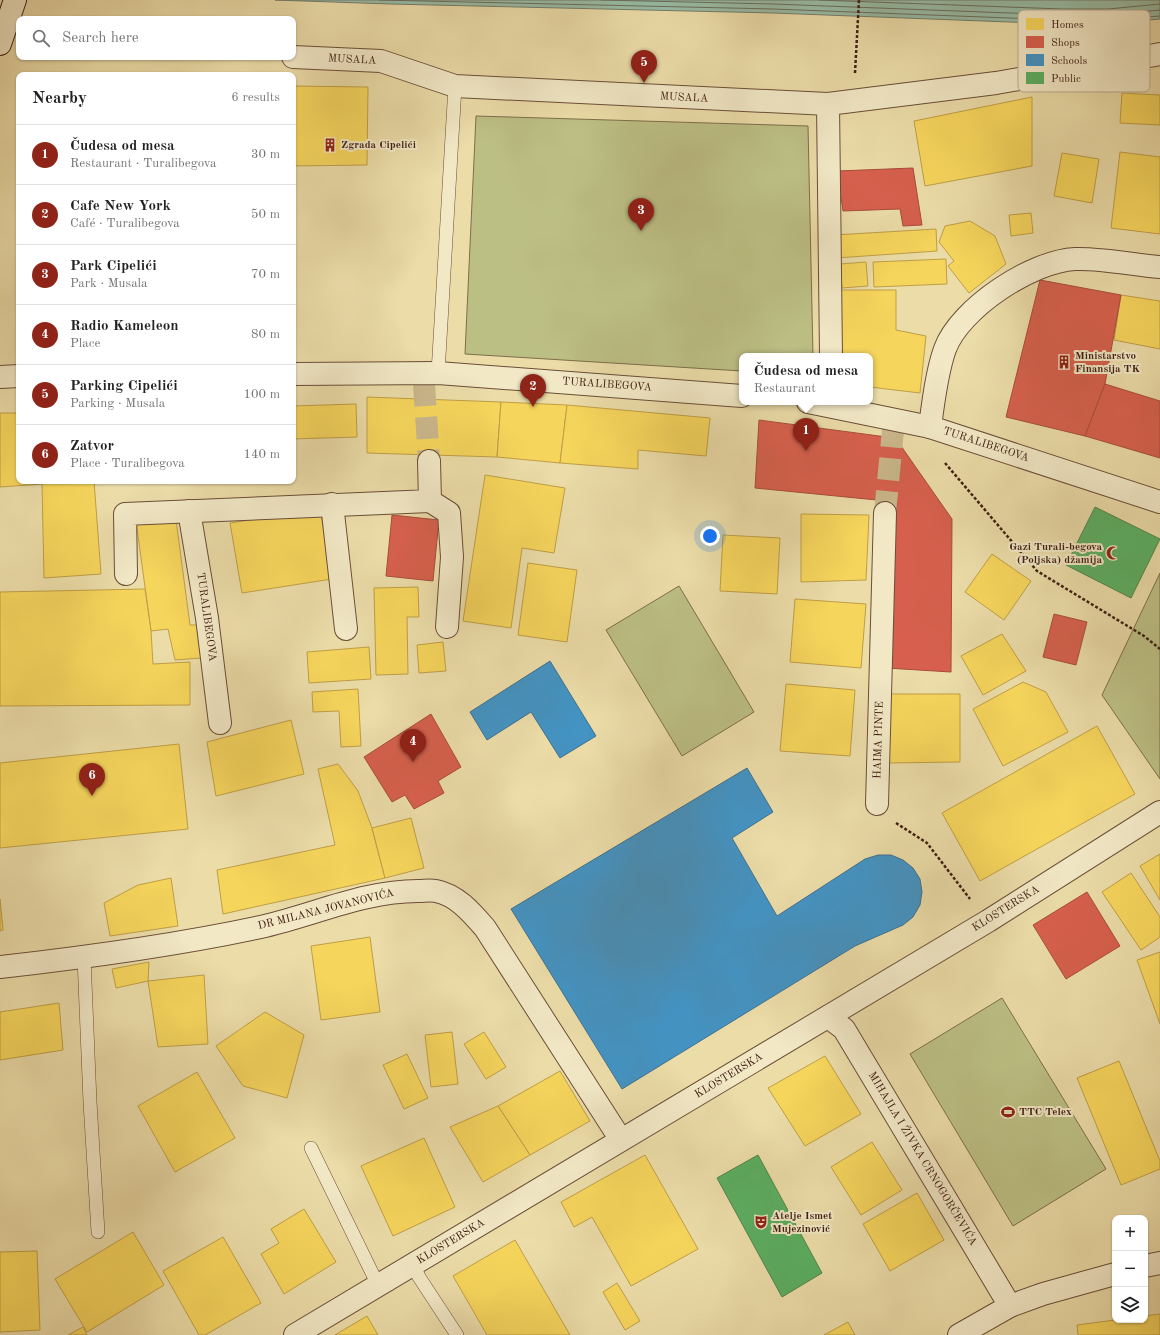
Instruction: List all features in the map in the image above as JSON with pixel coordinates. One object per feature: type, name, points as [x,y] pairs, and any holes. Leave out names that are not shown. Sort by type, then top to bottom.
[{"type":"street","points":[[0,44],[15,0]]},
{"type":"street","name":"MUSALA","points":[[1150,56],[1160,54]]},
{"type":"street","name":"MUSALA","points":[[296,57],[381,61],[455,86],[828,104],[1018,79]]},
{"type":"street","points":[[828,104],[831,353]]},
{"type":"street","points":[[930,427],[945,349],[958,327],[979,305],[990,297],[1025,273],[1054,262],[1076,259],[1160,268]]},
{"type":"street","name":"TURALIBEGOVA","points":[[296,374],[429,376],[739,396]]},
{"type":"street","points":[[0,376],[16,376]]},
{"type":"street","name":"TURALIBEGOVA","points":[[834,405],[893,425],[930,427],[1160,502]]},
{"type":"street","points":[[429,461],[430,501]]},
{"type":"street","points":[[126,574],[125,514],[430,501],[449,513],[452,557],[446,627]]},
{"type":"street","points":[[332,504],[346,629]]},
{"type":"street","name":"TURALIBEGOVA","points":[[189,511],[207,618],[220,723]]},
{"type":"street","name":"HAIMA PINTE","points":[[877,804],[885,513]]},
{"type":"street","name":"KLOSTERSKA","points":[[295,1335],[988,921],[1160,812]]},
{"type":"street","name":"DR MILANA JOVANOVIĆA","points":[[0,967],[84,958],[266,925],[356,900],[398,891],[437,891],[463,903],[485,928],[620,1140]]},
{"type":"street","name":"MIHAJLA I ŽIVKA CRNOGORČEVIĆA","points":[[828,1017],[844,1029],[1010,1306]]},
{"type":"street","points":[[1148,1265],[1160,1263]]},
{"type":"street","points":[[959,1335],[1010,1306],[1043,1294],[1112,1275]]},
{"type":"lane","points":[[429,376],[455,86]]},
{"type":"lane","points":[[84,958],[90,1102],[98,1232]]},
{"type":"lane","points":[[311,1148],[378,1285]]},
{"type":"lane","points":[[414,1264],[419,1277],[457,1335]]},
{"type":"path","points":[[855,81],[859,0]]},
{"type":"path","points":[[945,462],[1037,571],[1144,636],[1160,649]]},
{"type":"path","points":[[877,804],[896,823],[927,843],[976,908],[988,921]]},
{"type":"green space","points":[[476,116],[808,126],[813,353],[739,353],[739,371],[465,354]]},
{"type":"green space","points":[[1160,573],[1160,779],[1102,695]]},
{"type":"green space","points":[[679,586],[754,712],[682,756],[606,630]]},
{"type":"green space","name":"TTC Telex","points":[[1002,998],[1106,1169],[1013,1226],[910,1054]]},
{"type":"water","points":[[275,0],[1160,0],[1160,19],[1150,20],[1150,10],[1018,10],[1018,22],[773,13]]},
{"type":"building: Homes","name":"Zgrada Cipelići","points":[[296,86],[368,87],[367,165],[296,166]]},
{"type":"building: Homes","points":[[1122,93],[1160,95],[1160,125],[1120,123]]},
{"type":"building: Homes","points":[[1032,97],[1032,166],[925,186],[914,121]]},
{"type":"building: Homes","points":[[1120,152],[1160,157],[1160,234],[1111,228]]},
{"type":"building: Homes","points":[[1062,153],[1099,159],[1092,203],[1054,196]]},
{"type":"building: Homes","points":[[1031,213],[1033,233],[1011,236],[1009,215]]},
{"type":"building: Homes","points":[[970,221],[995,236],[1006,264],[969,293],[948,266],[954,261],[939,242],[945,226]]},
{"type":"building: Homes","points":[[936,229],[937,251],[836,258],[834,235]]},
{"type":"building: Homes","points":[[946,259],[947,284],[874,287],[873,262]]},
{"type":"building: Homes","points":[[866,262],[868,286],[842,288],[840,264]]},
{"type":"building: Homes","points":[[839,290],[896,290],[896,330],[926,336],[920,393],[873,387],[873,353],[838,353]]},
{"type":"building: Homes","points":[[1121,295],[1160,301],[1160,349],[1114,340]]},
{"type":"building: Homes","points":[[367,397],[501,402],[497,457],[367,453]]},
{"type":"building: Homes","points":[[501,402],[567,405],[560,463],[497,457]]},
{"type":"building: Homes","points":[[356,404],[357,437],[296,439],[296,406]]},
{"type":"building: Homes","points":[[567,405],[710,418],[706,456],[638,450],[638,469],[560,463]]},
{"type":"building: Homes","points":[[0,413],[16,413],[16,484],[42,484],[0,487]]},
{"type":"building: Homes","points":[[485,475],[565,488],[554,553],[522,548],[511,628],[463,621]]},
{"type":"building: Homes","points":[[42,484],[94,484],[101,574],[44,578]]},
{"type":"building: Homes","points":[[320,509],[332,579],[242,593],[230,523]]},
{"type":"building: Homes","points":[[801,514],[869,515],[866,580],[801,582]]},
{"type":"building: Homes","points":[[176,520],[190,625],[203,625],[202,658],[175,660],[168,629],[151,631],[136,521]]},
{"type":"building: Homes","points":[[723,535],[780,538],[777,594],[720,591]]},
{"type":"building: Homes","points":[[992,554],[1031,581],[1004,620],[965,592]]},
{"type":"building: Homes","points":[[528,563],[577,570],[567,642],[518,635]]},
{"type":"building: Homes","points":[[418,587],[419,617],[407,617],[408,674],[376,675],[374,588]]},
{"type":"building: Homes","points":[[145,589],[151,631],[153,664],[190,662],[190,705],[0,706],[0,592]]},
{"type":"building: Homes","points":[[795,599],[866,604],[861,668],[790,662]]},
{"type":"building: Homes","points":[[1002,634],[1026,671],[983,695],[961,656]]},
{"type":"building: Homes","points":[[443,642],[446,671],[419,673],[417,645]]},
{"type":"building: Homes","points":[[369,647],[371,679],[309,683],[307,652]]},
{"type":"building: Homes","points":[[1023,682],[1046,692],[1068,732],[1003,766],[973,709]]},
{"type":"building: Homes","points":[[786,684],[855,690],[850,756],[780,751]]},
{"type":"building: Homes","points":[[358,689],[361,746],[341,747],[339,711],[313,712],[312,692]]},
{"type":"building: Homes","points":[[884,694],[960,694],[960,762],[884,763]]},
{"type":"building: Homes","points":[[291,720],[304,774],[216,796],[207,742]]},
{"type":"building: Homes","points":[[1097,726],[1135,794],[980,881],[942,813]]},
{"type":"building: Homes","points":[[179,744],[188,829],[0,848],[0,763]]},
{"type":"building: Homes","points":[[338,764],[358,791],[372,828],[385,878],[223,914],[217,870],[335,845],[318,769]]},
{"type":"building: Homes","points":[[411,818],[424,868],[385,878],[372,828]]},
{"type":"building: Homes","points":[[1160,854],[1160,900],[1140,866]]},
{"type":"building: Homes","points":[[1131,873],[1160,917],[1160,937],[1141,950],[1102,892]]},
{"type":"building: Homes","points":[[171,878],[178,926],[110,936],[104,903],[138,885]]},
{"type":"building: Homes","points":[[0,899],[3,930],[0,931]]},
{"type":"building: Homes","points":[[370,937],[380,1012],[321,1020],[311,946]]},
{"type":"building: Homes","points":[[1160,952],[1160,1024],[1137,960]]},
{"type":"building: Homes","points":[[149,962],[148,981],[116,988],[112,969]]},
{"type":"building: Homes","points":[[204,975],[208,1044],[158,1047],[148,981]]},
{"type":"building: Homes","points":[[59,1003],[63,1050],[0,1060],[0,1012]]},
{"type":"building: Homes","points":[[265,1012],[304,1035],[287,1098],[243,1086],[216,1046]]},
{"type":"building: Homes","points":[[452,1032],[458,1084],[431,1087],[425,1035]]},
{"type":"building: Homes","points":[[484,1032],[506,1067],[486,1079],[464,1044]]},
{"type":"building: Homes","points":[[407,1054],[428,1098],[404,1109],[383,1065]]},
{"type":"building: Homes","points":[[825,1056],[861,1114],[805,1146],[768,1088]]},
{"type":"building: Homes","points":[[1119,1061],[1160,1161],[1160,1169],[1121,1185],[1077,1078]]},
{"type":"building: Homes","points":[[560,1071],[590,1121],[530,1155],[498,1106]]},
{"type":"building: Homes","points":[[197,1072],[235,1138],[175,1172],[138,1106]]},
{"type":"building: Homes","points":[[498,1106],[530,1155],[483,1182],[450,1127]]},
{"type":"building: Homes","points":[[424,1138],[455,1207],[393,1236],[361,1166]]},
{"type":"building: Homes","points":[[872,1142],[902,1190],[861,1215],[831,1167]]},
{"type":"building: Homes","points":[[645,1155],[698,1249],[631,1286],[592,1217],[574,1227],[561,1202]]},
{"type":"building: Homes","points":[[917,1193],[944,1240],[890,1271],[863,1224]]},
{"type":"building: Homes","points":[[304,1209],[336,1262],[284,1294],[261,1254],[279,1243],[271,1229]]},
{"type":"building: Homes","points":[[133,1232],[164,1285],[87,1332],[55,1279]]},
{"type":"building: Homes","points":[[223,1237],[261,1303],[205,1335],[199,1335],[163,1271]]},
{"type":"building: Homes","points":[[515,1240],[570,1335],[487,1335],[453,1276]]},
{"type":"building: Homes","points":[[37,1251],[40,1330],[0,1332],[0,1252]]},
{"type":"building: Homes","points":[[617,1283],[640,1321],[625,1330],[603,1292]]},
{"type":"building: Homes","points":[[1160,1314],[1160,1335],[1078,1335],[1077,1325],[1112,1320],[1112,1323],[1148,1323],[1148,1316]]},
{"type":"building: Homes","points":[[367,1316],[378,1335],[335,1335]]},
{"type":"building: Homes","points":[[848,1322],[855,1335],[824,1335]]},
{"type":"building: Homes","points":[[83,1327],[87,1335],[68,1335]]},
{"type":"building: Shops","points":[[913,168],[922,225],[903,226],[900,209],[843,211],[837,171]]},
{"type":"building: Shops","name":"Ministarstvo Finansija TK","points":[[1040,280],[1121,295],[1105,384],[1085,436],[1006,417]]},
{"type":"building: Shops","points":[[1105,384],[1160,401],[1160,458],[1085,436]]},
{"type":"building: Shops","points":[[759,420],[894,438],[901,446],[952,519],[951,672],[886,668],[897,502],[755,488]]},
{"type":"building: Shops","points":[[392,515],[439,520],[433,581],[386,576]]},
{"type":"building: Shops","points":[[1054,614],[1087,622],[1076,665],[1043,657]]},
{"type":"building: Shops","points":[[431,714],[461,767],[438,781],[444,793],[414,809],[405,795],[392,802],[364,757]]},
{"type":"building: Shops","points":[[1087,892],[1120,946],[1066,979],[1033,925]]},
{"type":"building: Schools","points":[[550,661],[596,736],[560,758],[531,712],[487,740],[470,712]]},
{"type":"building: Schools","points":[[747,768],[773,812],[732,838],[777,916],[865,859],[878,855],[891,855],[903,860],[913,868],[920,879],[922,892],[920,905],[913,917],[903,925],[855,946],[622,1089],[511,909]]},
{"type":"building: Public","name":"Gazi Turali-begova (Poljska) džamija","points":[[1095,507],[1160,539],[1131,598],[1066,565]]},
{"type":"building: Public","points":[[758,1155],[822,1273],[782,1297],[717,1178]]},
{"type":"tunnel","points":[[424,384],[429,461]]},
{"type":"tunnel","points":[[885,513],[893,430]]},
{"type":"place","name":"Parking Cipelići","points":[[644,83]]},
{"type":"place","name":"Zgrada Cipelići","points":[[330,145]]},
{"type":"place","name":"Park Cipelići","points":[[641,231]]},
{"type":"place","name":"Ministarstvo Finansija TK","points":[[1064,362]]},
{"type":"place","name":"Cafe New York","points":[[533,407]]},
{"type":"place","name":"Čudesa od mesa","points":[[806,451]]},
{"type":"place","name":"Gazi Turali-begova (Poljska) džamija","points":[[1113,553]]},
{"type":"place","name":"Radio Kameleon","points":[[413,762]]},
{"type":"place","name":"Zatvor","points":[[92,796]]},
{"type":"place","name":"TTC Telex","points":[[1008,1112]]},
{"type":"place","name":"Atelje Ismet Mujezinović","points":[[761,1222]]}]
